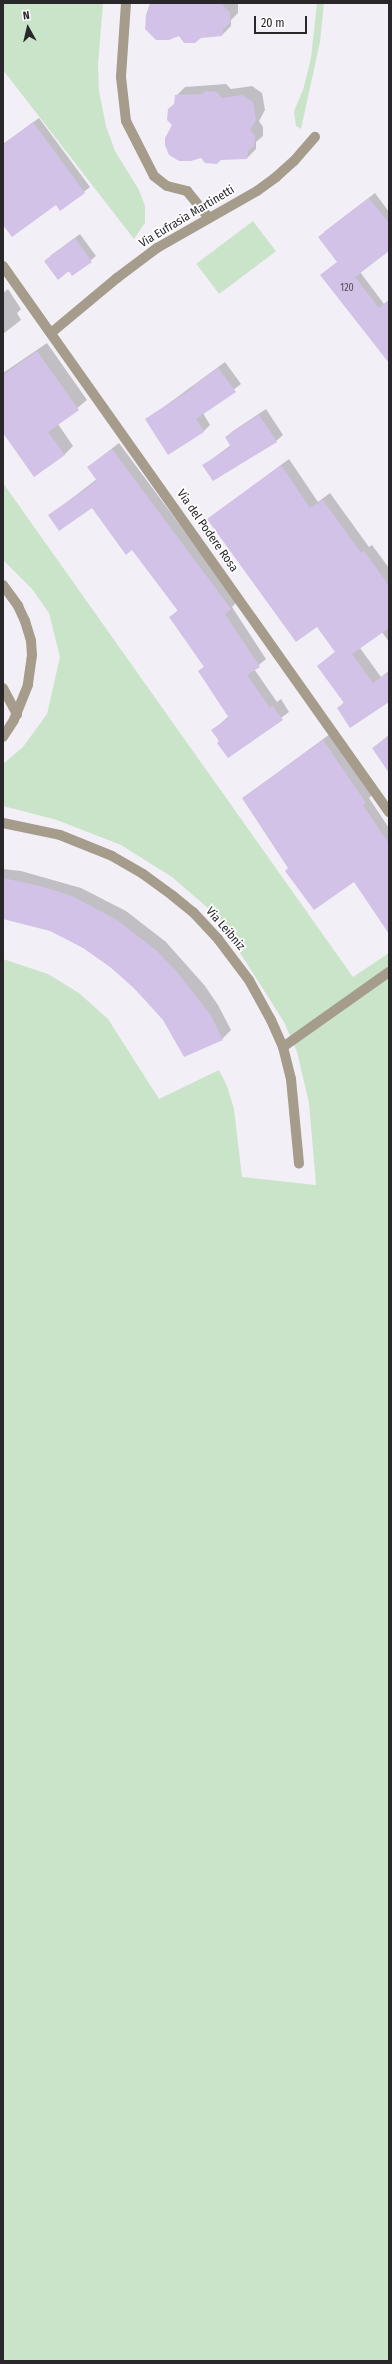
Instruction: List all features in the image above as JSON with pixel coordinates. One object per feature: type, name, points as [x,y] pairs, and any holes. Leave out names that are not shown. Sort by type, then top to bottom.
[{"type":"street","points":[[126,3],[121,77],[126,121],[154,176],[167,186],[188,191],[209,218]]},
{"type":"street","name":"Via Eufrasia Martinetti","points":[[51,333],[117,278],[157,248],[256,191],[276,177],[294,161],[315,138]]},
{"type":"street","name":"Via del Podere Rosa","points":[[3,266],[389,812]]},
{"type":"street","points":[[3,585],[18,606],[31,641],[31,675],[17,714],[3,737]]},
{"type":"street","points":[[3,688],[17,714]]},
{"type":"street","name":"Via Leibniz","points":[[3,823],[55,833],[99,850],[143,874],[173,896],[209,928],[242,969],[271,1020],[283,1047],[292,1086],[299,1164]]},
{"type":"street","points":[[283,1047],[389,972]]},
{"type":"green space","points":[[3,3],[103,3],[98,65],[99,91],[106,126],[115,151],[139,190],[145,206],[145,223],[134,239],[3,70]]},
{"type":"green space","points":[[317,3],[324,3],[320,42],[301,129],[296,126],[294,111],[303,90],[311,58]]},
{"type":"green space","points":[[253,221],[276,251],[219,294],[196,264]]},
{"type":"green space","points":[[3,483],[353,977],[389,953],[389,2361],[3,2361],[3,959],[48,974],[79,993],[108,1019],[159,1099],[219,1070],[227,1086],[234,1109],[242,1177],[316,1185],[309,1103],[297,1052],[284,1022],[216,915],[172,877],[121,845],[57,820],[3,806],[3,764],[23,747],[47,714],[60,657],[49,613],[32,589],[3,560]]},
{"type":"building","points":[[150,3],[221,3],[230,13],[230,23],[223,29],[222,36],[201,38],[195,43],[184,43],[179,36],[169,40],[156,40],[145,29],[146,15]]},
{"type":"building","points":[[205,91],[217,92],[222,98],[242,95],[253,102],[256,120],[250,130],[255,136],[254,146],[248,151],[247,159],[221,160],[217,164],[205,163],[201,158],[191,161],[179,161],[169,155],[165,145],[165,138],[172,125],[167,120],[168,109],[174,104],[175,95],[202,94]]},
{"type":"building","points":[[33,122],[85,193],[60,211],[56,205],[12,237],[3,225],[3,145]]},
{"type":"building","points":[[369,198],[389,223],[389,251],[355,277],[379,308],[389,300],[389,363],[320,275],[337,262],[318,237]]},
{"type":"building","points":[[75,238],[92,262],[72,276],[69,271],[58,280],[44,261]]},
{"type":"building","points":[[37,351],[79,410],[48,432],[65,455],[34,477],[3,433],[3,375]]},
{"type":"building","points":[[218,368],[236,392],[196,419],[204,432],[168,455],[145,419],[194,387],[193,386]]},
{"type":"building","points":[[259,415],[277,442],[213,481],[202,465],[231,447],[225,437]]},
{"type":"building","points":[[112,449],[231,609],[225,614],[260,667],[247,675],[270,708],[273,706],[283,720],[228,758],[217,743],[219,741],[211,730],[229,718],[198,671],[204,667],[169,617],[178,611],[132,550],[126,555],[92,508],[59,531],[48,515],[97,481],[87,467]]},
{"type":"building","points":[[281,465],[310,508],[323,500],[361,553],[364,551],[389,586],[389,628],[352,654],[373,683],[389,672],[389,702],[350,728],[337,708],[344,703],[317,666],[335,652],[317,627],[296,642],[207,519]]},
{"type":"building","points":[[389,736],[389,773],[372,748]]},
{"type":"building","points":[[323,740],[366,803],[363,805],[389,844],[389,934],[354,882],[314,910],[285,871],[288,868],[242,798]]},
{"type":"building","points":[[3,878],[40,886],[72,896],[117,920],[157,951],[177,972],[210,1014],[223,1040],[184,1057],[163,1020],[133,987],[110,967],[83,948],[50,931],[3,919]]}]
